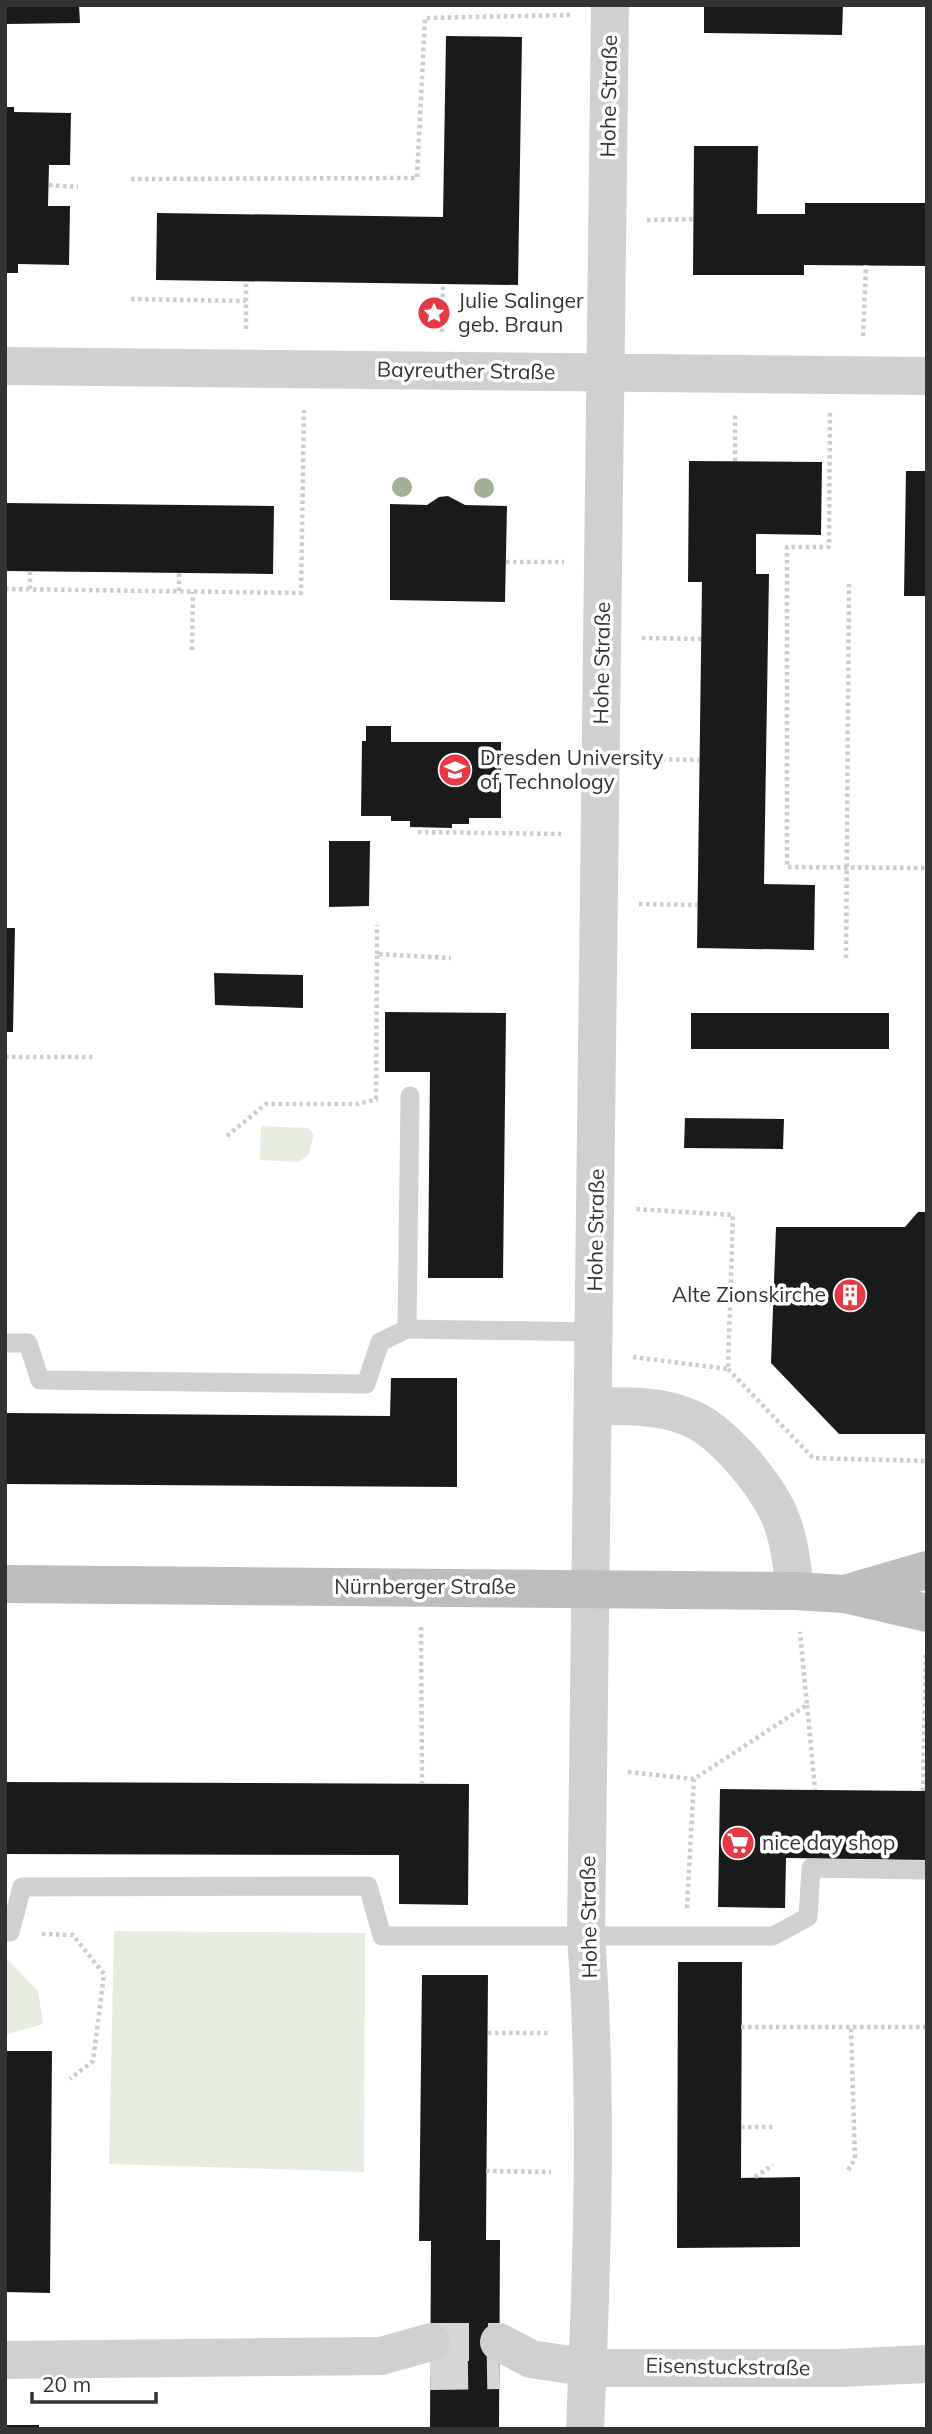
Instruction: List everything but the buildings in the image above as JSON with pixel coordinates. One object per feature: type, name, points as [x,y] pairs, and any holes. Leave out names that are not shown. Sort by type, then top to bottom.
[{"type":"main road","name":"Nürnberger Straße","points":[[845,1594],[927,1570]]},
{"type":"main road","name":"Nürnberger Straße","points":[[5,1584],[795,1591],[845,1594],[927,1613]]},
{"type":"street","name":"Hohe Straße","points":[[585,2429],[590,2368],[593,2034],[586,1936],[610,10]]},
{"type":"street","name":"Bayreuther Straße","points":[[5,366],[927,376]]},
{"type":"street","points":[[594,1406],[640,1406],[691,1418],[728,1445],[753,1474],[778,1511],[790,1550],[795,1591]]},
{"type":"street","points":[[5,2360],[430,2356]]},
{"type":"street","name":"Eisenstuckstraße","points":[[510,2357],[590,2368],[840,2368],[927,2364]]},
{"type":"lane","points":[[407,1329],[410,1096]]},
{"type":"lane","points":[[5,1343],[28,1343],[40,1380],[366,1384],[380,1342],[407,1329],[595,1342]]},
{"type":"lane","points":[[8,1932],[22,1887],[368,1886],[382,1936],[774,1936],[807,1917],[811,1868],[927,1870]]},
{"type":"path","points":[[131,178],[417,178],[425,18],[610,10]]},
{"type":"path","points":[[49,185],[78,187]]},
{"type":"path","points":[[866,265],[846,375],[829,547],[787,547],[787,867],[927,868]]},
{"type":"path","points":[[131,299],[246,300],[246,281]]},
{"type":"path","points":[[5,589],[301,593],[304,369]]},
{"type":"path","points":[[506,562],[604,563]]},
{"type":"path","points":[[30,571],[30,589]]},
{"type":"path","points":[[179,573],[179,591]]},
{"type":"path","points":[[846,958],[849,584]]},
{"type":"path","points":[[192,592],[192,650]]},
{"type":"path","points":[[603,638],[701,639]]},
{"type":"path","points":[[601,758],[699,760]]},
{"type":"path","points":[[418,832],[600,835]]},
{"type":"path","points":[[600,903],[697,905]]},
{"type":"path","points":[[376,1100],[377,925]]},
{"type":"path","points":[[377,954],[451,958]]},
{"type":"path","points":[[5,1057],[95,1058]]},
{"type":"path","points":[[227,1136],[265,1104],[358,1104],[410,1096]]},
{"type":"path","points":[[596,1207],[733,1215],[728,1369]]},
{"type":"path","points":[[595,1342],[728,1369],[813,1458],[927,1461]]},
{"type":"path","points":[[421,1587],[422,1784]]},
{"type":"path","points":[[795,1591],[815,1790]]},
{"type":"path","points":[[923,1791],[926,1644]]},
{"type":"path","points":[[589,1767],[694,1779],[807,1705]]},
{"type":"path","points":[[686,1936],[694,1779]]},
{"type":"path","points":[[8,1932],[73,1935],[104,1975],[93,2061],[70,2079]]},
{"type":"path","points":[[741,2027],[927,2028]]},
{"type":"path","points":[[848,2170],[855,2159],[851,2028]]},
{"type":"path","points":[[488,2033],[593,2034]]},
{"type":"path","points":[[741,2127],[773,2127]]},
{"type":"path","points":[[755,2177],[773,2165]]},
{"type":"path","points":[[486,2171],[591,2173]]},
{"type":"shaded area","points":[[261,1126],[308,1128],[314,1135],[308,1155],[299,1162],[260,1160]]},
{"type":"shaded area","points":[[114,1931],[365,1933],[364,2172],[109,2164]]},
{"type":"shaded area","points":[[7,1959],[38,1991],[43,2024],[5,2035]]},
{"type":"tunnel","points":[[431,2342],[499,2342]]},
{"type":"tunnel","points":[[430,2371],[499,2370]]},
{"type":"place","name":"Julie Salinger geb. Braun","points":[[434,313]]},
{"type":"place","name":"Dresden University of Technology","points":[[455,770]]},
{"type":"place","name":"Alte Zionskirche","points":[[850,1295]]},
{"type":"place","name":"nice day shop","points":[[738,1843]]}]
